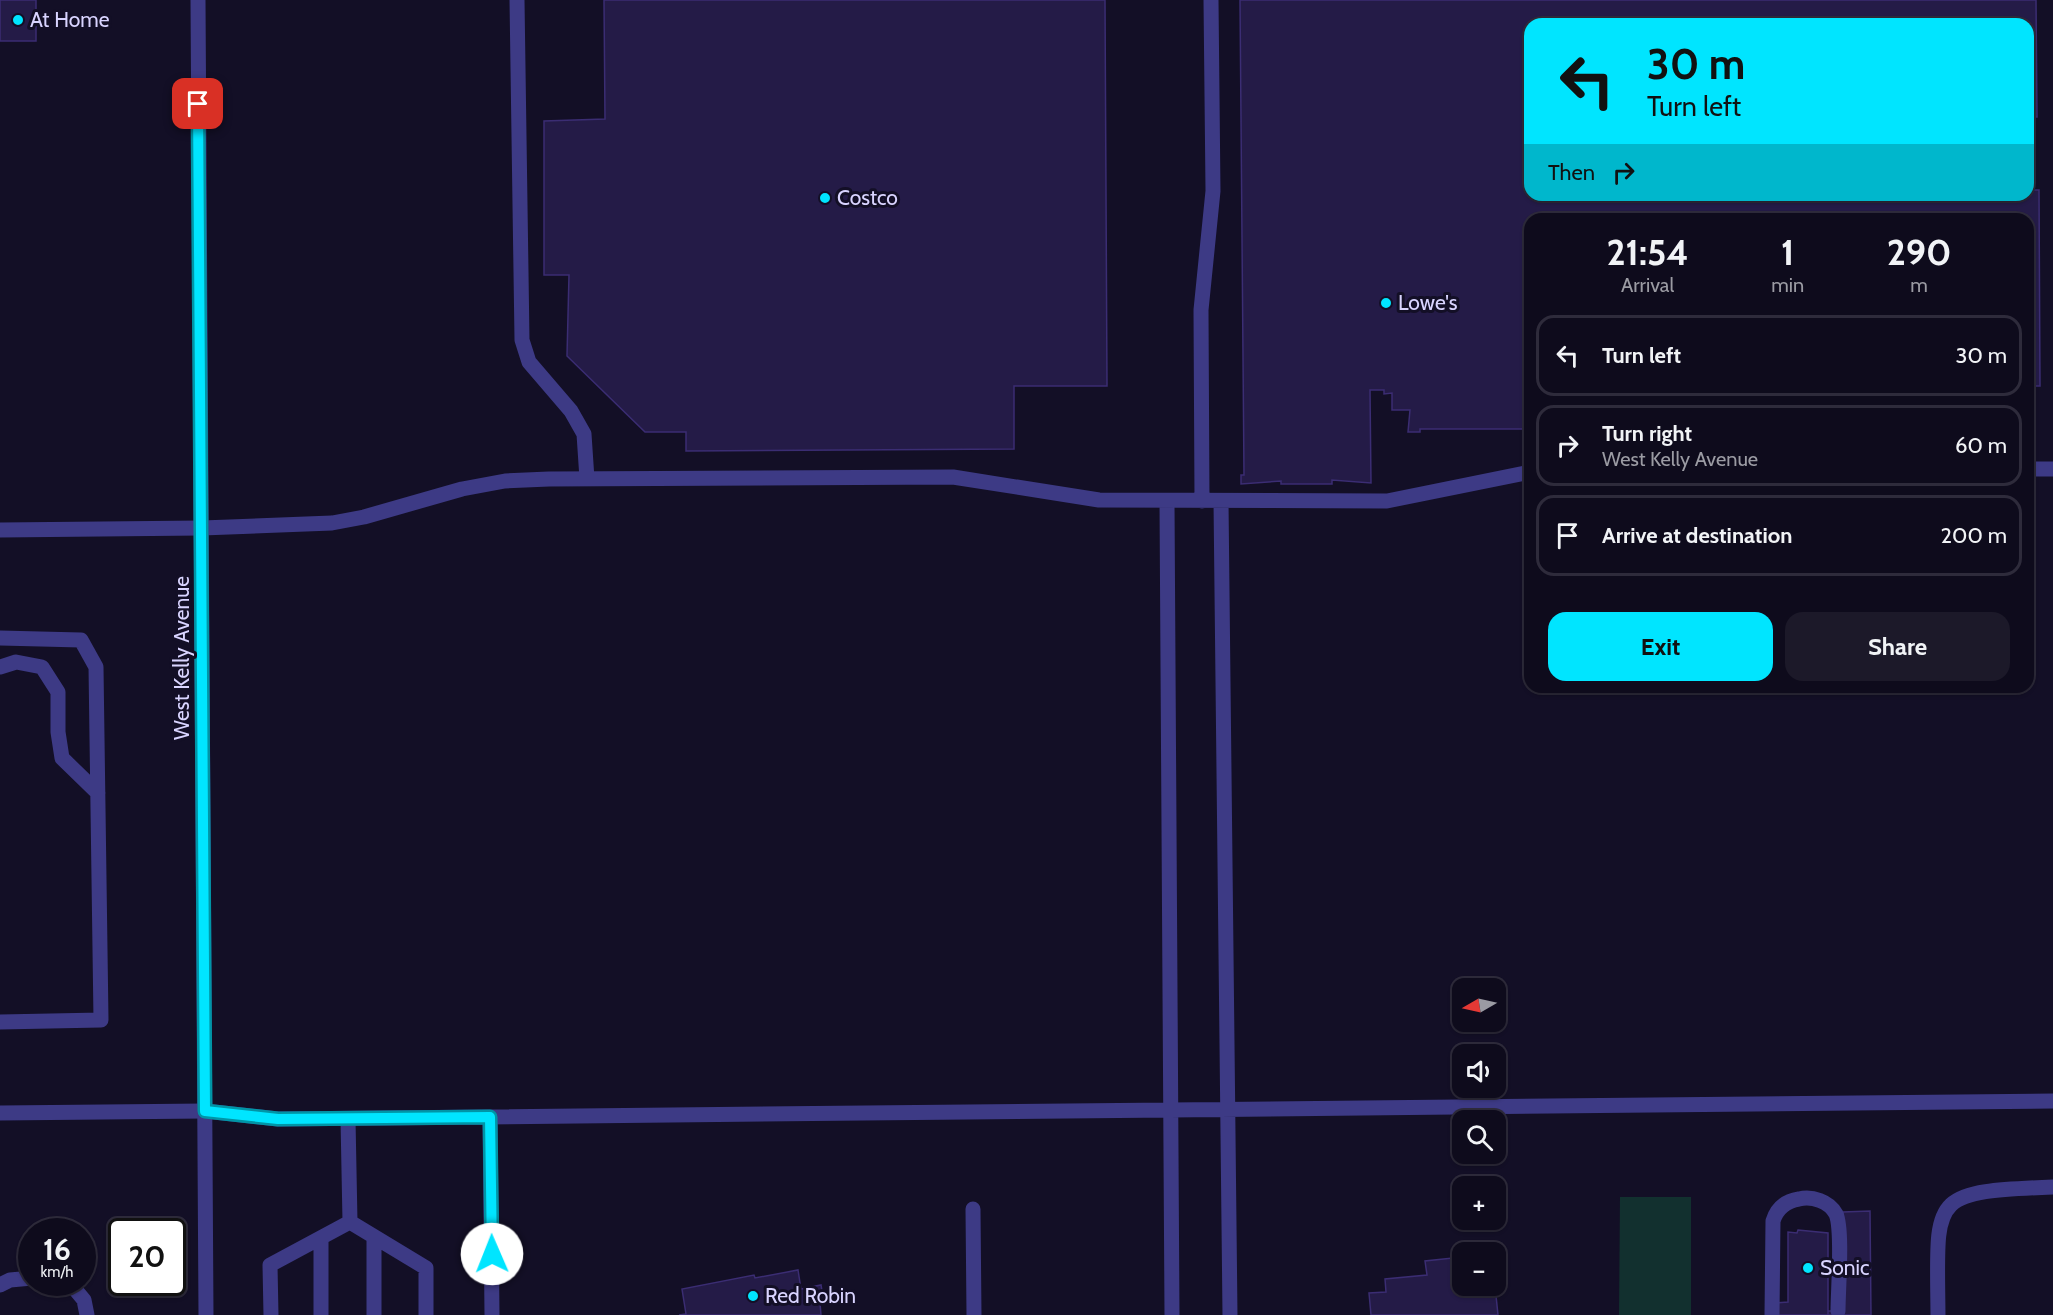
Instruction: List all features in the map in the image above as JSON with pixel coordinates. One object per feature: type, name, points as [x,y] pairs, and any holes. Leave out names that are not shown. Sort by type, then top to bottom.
[{"type":"street","name":"West Kelly Avenue","points":[[198,0],[206,1315]]},
{"type":"street","points":[[517,0],[522,340],[529,362],[571,411],[584,434],[587,478]]},
{"type":"street","points":[[1202,501],[1201,310],[1213,191],[1211,0]]},
{"type":"street","points":[[2034,469],[2053,469]]},
{"type":"street","points":[[0,530],[202,528],[332,523],[364,518],[462,489],[505,481],[587,478],[953,477],[1099,500],[1387,501],[1524,473]]},
{"type":"street","points":[[1167,501],[1172,1315]]},
{"type":"street","points":[[1221,501],[1230,1315]]},
{"type":"street","points":[[0,638],[81,640],[96,667],[101,1020],[0,1022]]},
{"type":"street","points":[[0,667],[16,662],[42,667],[58,692],[58,732],[62,758],[98,793]]},
{"type":"street","points":[[0,1113],[205,1111],[278,1119],[348,1119],[2053,1101]]},
{"type":"street","points":[[490,1117],[492,1315]]},
{"type":"street","points":[[348,1119],[350,1222]]},
{"type":"street","points":[[1938,1315],[1938,1232],[1941,1218],[1950,1204],[1977,1191],[2053,1187]]},
{"type":"street","points":[[1772,1315],[1773,1221],[1776,1212],[1784,1204],[1804,1198],[1828,1204],[1836,1214],[1839,1227],[1838,1311]]},
{"type":"street","points":[[973,1209],[974,1315]]},
{"type":"street","points":[[350,1222],[426,1269],[426,1315]]},
{"type":"street","points":[[271,1315],[270,1265],[350,1222]]},
{"type":"street","points":[[374,1237],[374,1315]]},
{"type":"street","points":[[321,1238],[321,1315]]},
{"type":"street","points":[[0,1285],[18,1279]]},
{"type":"street","points":[[81,1296],[84,1300],[87,1315]]},
{"type":"green space","points":[[1620,1197],[1691,1197],[1691,1315],[1619,1315]]},
{"type":"building","name":"At Home","points":[[0,0],[36,0],[36,41],[0,41]]},
{"type":"building","name":"Costco","points":[[604,0],[1105,0],[1107,386],[1014,386],[1014,449],[686,451],[686,432],[645,432],[567,356],[569,275],[544,275],[544,121],[605,119]]},
{"type":"building","name":"Lowe's","points":[[1240,0],[2036,0],[2037,117],[2034,117],[2034,18],[1524,18],[1524,201],[2034,201],[2034,190],[2039,190],[2040,386],[2034,386],[2034,213],[1524,213],[1524,429],[1420,429],[1420,432],[1408,432],[1410,410],[1392,410],[1392,393],[1384,394],[1384,390],[1370,390],[1371,483],[1332,480],[1332,484],[1281,484],[1281,481],[1241,484],[1241,475],[1244,475]]},
{"type":"building","points":[[1870,1211],[1871,1315],[1828,1315],[1828,1311],[1844,1311],[1843,1212]]},
{"type":"building","name":"Sonic","points":[[1798,1230],[1828,1233],[1828,1315],[1775,1315],[1775,1303],[1788,1302],[1788,1232],[1797,1233]]},
{"type":"building","points":[[1452,1258],[1452,1296],[1496,1296],[1498,1315],[1371,1315],[1369,1293],[1386,1292],[1385,1279],[1427,1275],[1425,1261]]},
{"type":"building","name":"Red Robin","points":[[798,1270],[801,1289],[821,1285],[824,1303],[820,1303],[821,1315],[679,1315],[686,1314],[682,1289],[754,1275],[755,1278]]},
{"type":"place","name":"At Home","points":[[18,20]]},
{"type":"place","name":"Costco","points":[[825,198]]},
{"type":"place","name":"Lowe's","points":[[1386,303]]},
{"type":"place","name":"Sonic","points":[[1808,1268]]},
{"type":"place","name":"Red Robin","points":[[753,1296]]},
{"type":"route","points":[[198,104],[205,1111],[278,1119],[490,1117],[492,1254]]}]
